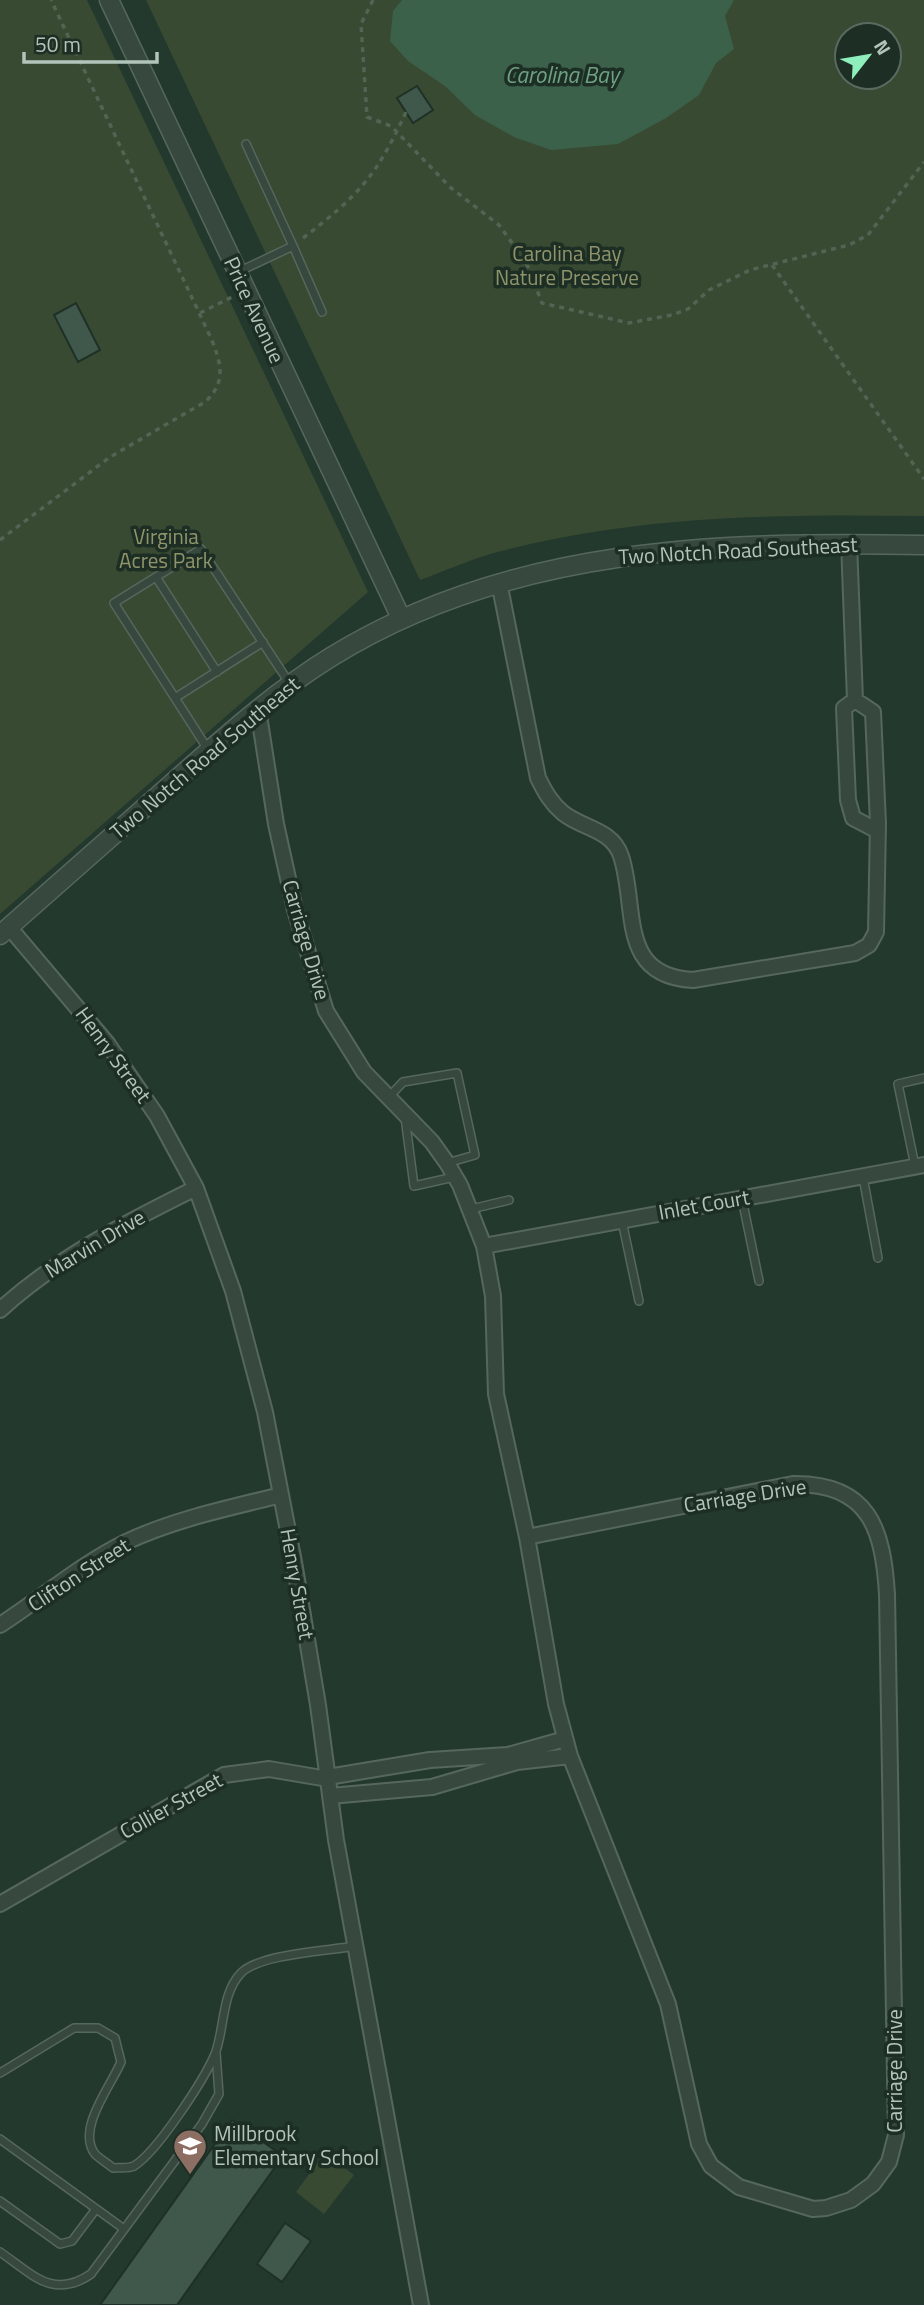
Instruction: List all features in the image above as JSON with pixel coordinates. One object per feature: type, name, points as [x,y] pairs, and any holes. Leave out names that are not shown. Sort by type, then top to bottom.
[{"type":"street","name":"Price Avenue","points":[[109,0],[401,618]]},
{"type":"street","points":[[849,543],[855,700]]},
{"type":"street","name":"Two Notch Road Southeast","points":[[4,931],[258,709],[331,657],[401,618],[499,582],[556,567],[638,554],[770,544],[924,545]]},
{"type":"street","points":[[499,582],[538,778],[546,796],[565,814],[610,837],[621,855],[638,951],[670,979],[692,980],[855,953],[869,945],[876,932],[877,831],[873,712],[855,700]]},
{"type":"street","points":[[855,700],[844,708],[848,800],[853,818],[877,831]]},
{"type":"street","name":"Carriage Drive","points":[[258,709],[279,836],[317,988],[349,1053],[388,1098],[432,1142],[447,1163],[471,1209],[484,1246],[493,1296],[498,1405],[527,1537],[569,1756],[668,2004],[695,2132],[711,2166],[738,2187],[813,2209],[839,2205],[863,2193],[888,2162],[896,2135],[887,1594],[884,1552],[875,1526],[858,1504],[835,1490],[809,1483],[527,1537]]},
{"type":"street","name":"Henry Street","points":[[4,931],[81,1010],[157,1116],[196,1188],[233,1291],[265,1412],[281,1495],[317,1694],[330,1796],[355,1946],[421,2305]]},
{"type":"street","name":"Inlet Court","points":[[484,1246],[920,1165]]},
{"type":"street","name":"Marvin Drive","points":[[0,1310],[66,1259],[139,1216],[196,1188]]},
{"type":"street","name":"Clifton Street","points":[[0,1625],[77,1571],[125,1543],[181,1521],[281,1495]]},
{"type":"street","name":"Collier Street","points":[[0,1904],[224,1775],[254,1769],[327,1776],[430,1760],[508,1755],[565,1739]]},
{"type":"street","points":[[330,1796],[432,1787],[517,1762],[569,1756]]},
{"type":"lane","points":[[246,144],[322,312]]},
{"type":"lane","points":[[237,273],[293,246]]},
{"type":"lane","points":[[209,751],[114,603],[201,549],[291,684]]},
{"type":"lane","points":[[156,577],[217,672]]},
{"type":"lane","points":[[175,698],[263,642]]},
{"type":"lane","points":[[388,1098],[403,1082],[457,1073],[475,1155],[447,1163]]},
{"type":"lane","points":[[920,1165],[898,1084],[924,1078]]},
{"type":"lane","points":[[405,1115],[414,1186],[455,1177]]},
{"type":"lane","points":[[862,1176],[878,1258]]},
{"type":"lane","points":[[742,1198],[759,1281]]},
{"type":"lane","points":[[471,1209],[509,1200]]},
{"type":"lane","points":[[622,1220],[639,1301]]},
{"type":"lane","points":[[0,2073],[74,2028],[98,2028],[115,2038],[121,2062],[96,2110],[88,2134],[94,2153],[113,2168],[132,2167],[146,2155],[194,2093],[215,2053],[230,1989],[242,1972],[260,1962],[355,1946]]},
{"type":"lane","points":[[0,2252],[45,2283],[58,2287],[78,2283],[91,2274],[202,2124],[219,2094],[215,2053]]},
{"type":"lane","points":[[0,2140],[124,2229]]},
{"type":"lane","points":[[0,2201],[60,2244],[72,2241],[96,2208]]},
{"type":"path","points":[[0,540],[110,457],[212,396],[221,380],[220,362],[200,313],[51,0]]},
{"type":"path","points":[[373,0],[361,24],[367,117],[391,126],[452,188],[499,225],[526,262],[542,303],[629,323],[688,309],[709,290],[750,270],[799,255],[849,245],[868,235],[924,162]]},
{"type":"path","points":[[293,246],[348,204],[373,176],[405,112]]},
{"type":"path","points":[[772,265],[924,479]]},
{"type":"path","points":[[200,313],[235,296],[237,273]]},
{"type":"green space","name":"Virginia Acres Park","points":[[0,0],[87,0],[368,592],[0,914]]},
{"type":"green space","name":"Carolina Bay Nature Preserve","points":[[146,0],[924,0],[924,516],[764,517],[658,524],[553,539],[471,561],[420,580]]},
{"type":"green space","points":[[325,2153],[354,2175],[324,2214],[296,2192]]},
{"type":"water","name":"Carolina Bay","points":[[402,0],[734,0],[725,16],[734,49],[716,63],[699,95],[666,118],[618,144],[551,150],[514,137],[475,115],[445,86],[408,61],[390,41],[393,11]]},
{"type":"building","points":[[417,86],[433,110],[413,123],[397,98]]},
{"type":"building","points":[[76,303],[100,350],[78,362],[54,315]]},
{"type":"building","points":[[232,2120],[283,2156],[177,2305],[100,2305]]},
{"type":"building","points":[[285,2223],[311,2241],[282,2282],[257,2264]]},
{"type":"place","name":"Millbrook Elementary School","points":[[190,2176]]}]
